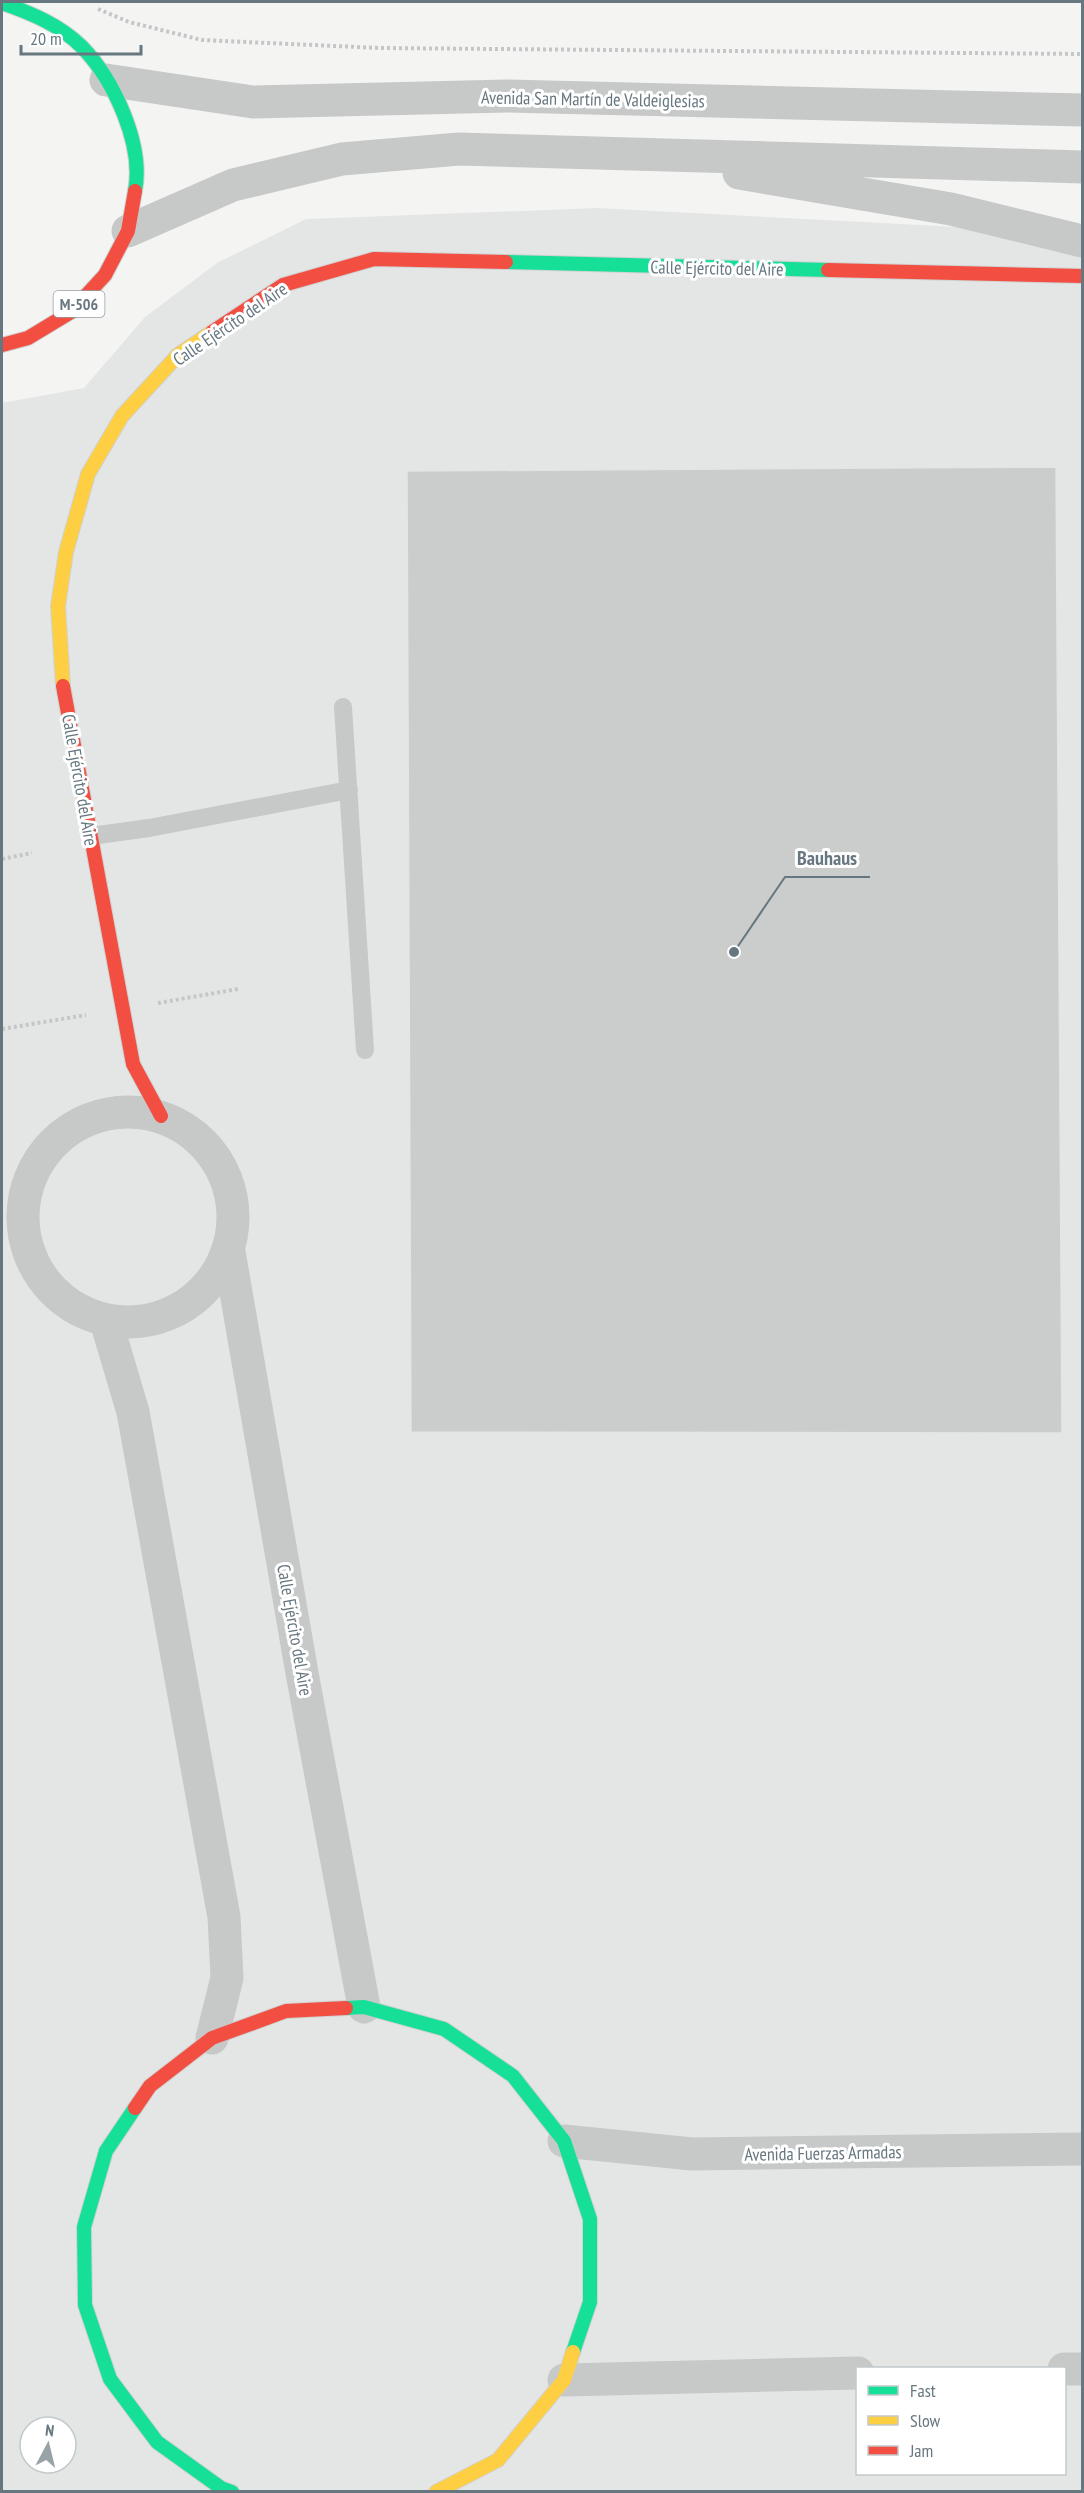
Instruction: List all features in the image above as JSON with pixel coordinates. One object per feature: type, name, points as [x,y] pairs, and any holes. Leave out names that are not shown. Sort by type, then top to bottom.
[{"type":"street","name":"M-506","points":[[2,3],[42,17],[82,47],[106,80],[132,132],[137,182],[128,231],[105,275],[71,312],[28,338],[2,345]]},
{"type":"street","name":"Avenida San Martín de Valdeiglesias","points":[[106,80],[253,102],[507,96],[1083,110]]},
{"type":"street","points":[[128,231],[233,184],[342,159],[459,149],[1083,167]]},
{"type":"street","points":[[616,153],[951,209],[1083,241]]},
{"type":"street","name":"Calle Ejército del Aire","points":[[161,1116],[133,1064],[62,679],[57,606],[66,552],[88,474],[122,416],[178,354],[283,285],[374,259],[1083,276]]},
{"type":"street","points":[[94,1116],[161,1116],[191,1131],[215,1155],[230,1185],[235,1219],[230,1252],[211,1284],[183,1309],[146,1322],[106,1321],[72,1307],[45,1283],[27,1250],[22,1217],[27,1185],[42,1156],[65,1131],[94,1116]]},
{"type":"street","name":"Calle Ejército del Aire","points":[[230,1252],[300,1661],[364,2007]]},
{"type":"street","points":[[106,1321],[133,1412],[224,1917],[227,1978],[212,2038]]},
{"type":"street","points":[[232,2492],[221,2488],[157,2442],[110,2379],[85,2304],[84,2227],[106,2151],[150,2086],[212,2038],[286,2011],[364,2007],[444,2029],[513,2076],[564,2141],[590,2219],[590,2302],[564,2380],[498,2460],[436,2492]]},
{"type":"street","name":"Avenida Fuerzas Armadas","points":[[564,2141],[692,2154],[1083,2149]]},
{"type":"street","points":[[1066,2369],[1083,2369]]},
{"type":"street","points":[[564,2380],[856,2373]]},
{"type":"lane","points":[[343,707],[365,1050]]},
{"type":"lane","points":[[91,836],[159,826],[349,790]]},
{"type":"path","points":[[89,6],[129,22],[214,41],[379,48],[1083,54]]},
{"type":"path","points":[[2,859],[32,853]]},
{"type":"shaded area","points":[[598,208],[997,229],[1082,231],[1082,2491],[2,2492],[2,403],[84,388],[145,317],[217,263],[306,219]]},
{"type":"building","points":[[1056,467],[1062,1433],[411,1432],[407,471]]},
{"type":"traffic: fast","points":[[2,3],[55,26],[82,47],[94,61],[115,95],[131,134],[137,173],[135,191]]},
{"type":"traffic: fast","points":[[506,262],[828,270]]},
{"type":"traffic: fast","points":[[346,2008],[364,2007],[444,2029],[513,2076],[564,2141],[590,2219],[590,2302],[573,2352]]},
{"type":"traffic: fast","points":[[135,2108],[106,2151],[84,2227],[85,2305],[110,2379],[157,2442],[221,2488],[232,2492]]},
{"type":"traffic: slow","points":[[63,686],[58,606],[66,552],[88,474],[122,416],[178,355],[212,332]]},
{"type":"traffic: slow","points":[[436,2492],[498,2460],[564,2380],[573,2352]]},
{"type":"traffic: jam","points":[[2,345],[28,338],[71,312],[105,275],[128,231],[135,191]]},
{"type":"traffic: jam","points":[[212,332],[283,285],[374,259],[506,262]]},
{"type":"traffic: jam","points":[[828,270],[1082,276]]},
{"type":"traffic: jam","points":[[63,686],[133,1064],[161,1116]]},
{"type":"traffic: jam","points":[[135,2108],[150,2086],[212,2038],[286,2011],[346,2008]]},
{"type":"place","name":"Bauhaus","points":[[734,952]]}]
